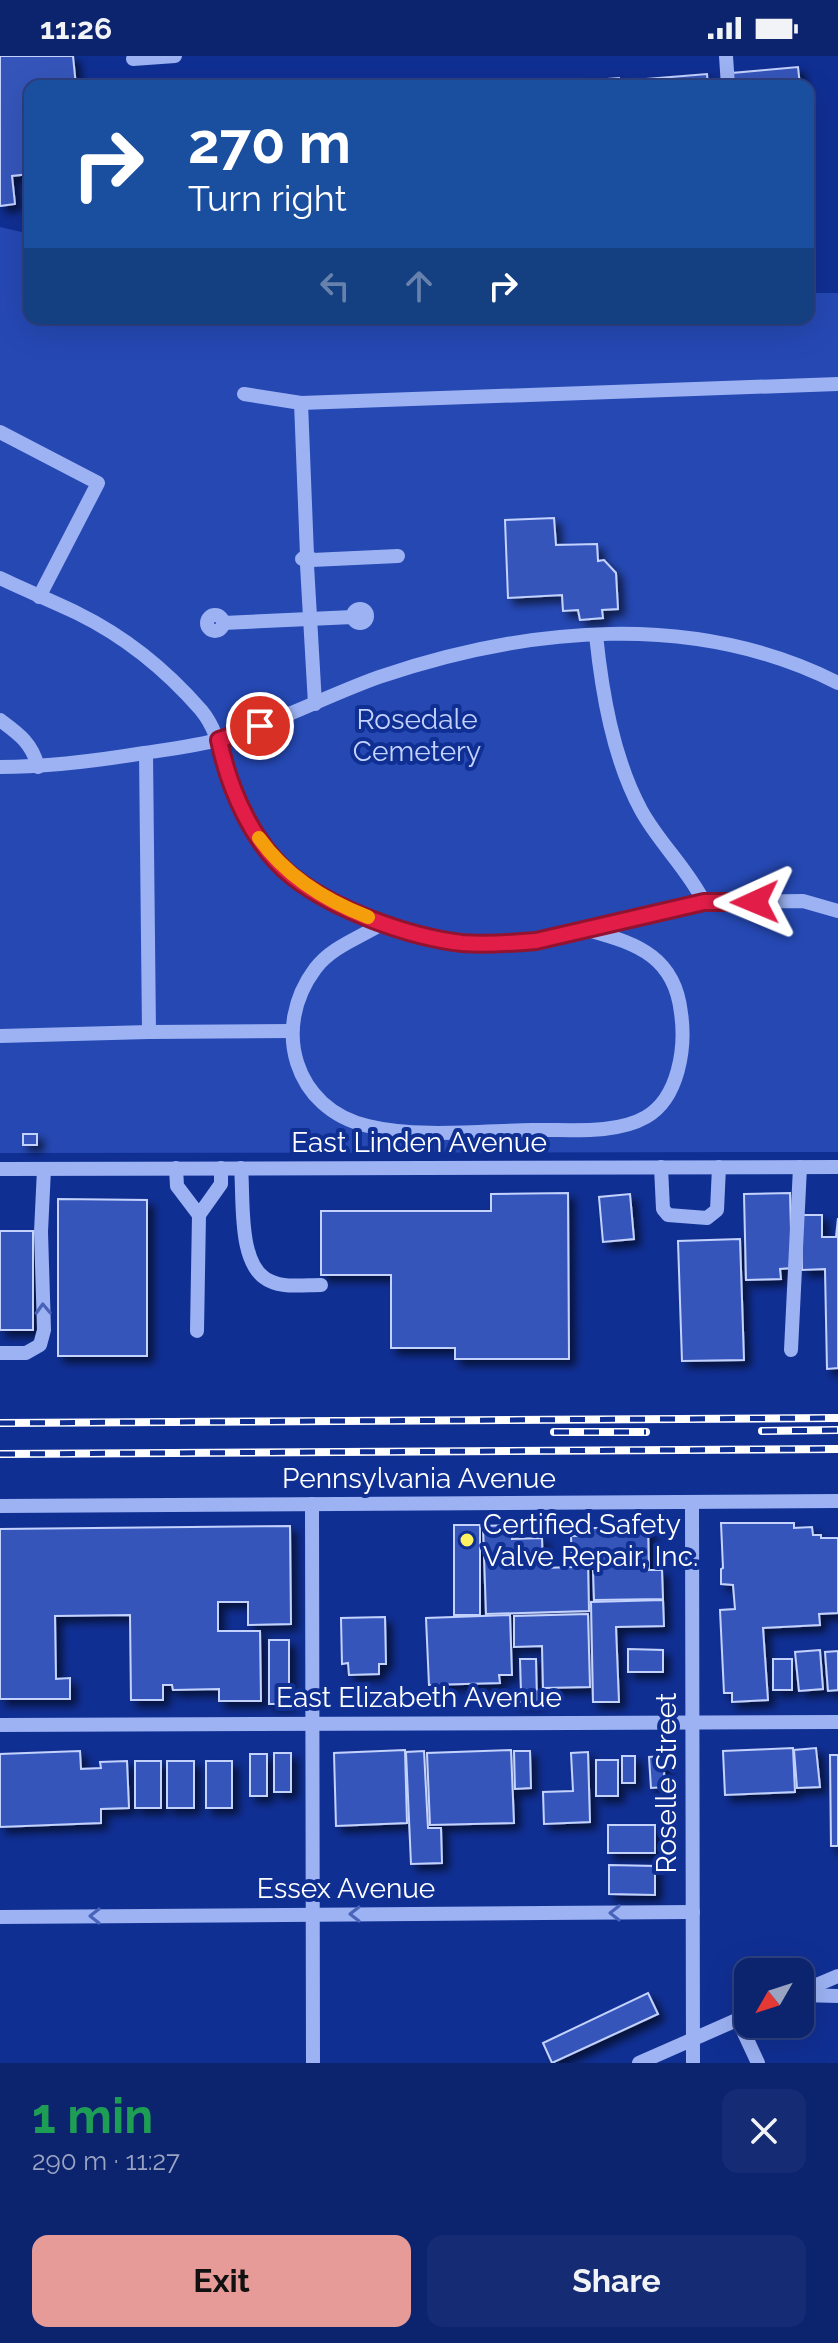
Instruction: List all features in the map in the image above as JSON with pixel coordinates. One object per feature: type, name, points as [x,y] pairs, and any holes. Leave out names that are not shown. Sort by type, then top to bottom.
[{"type":"street","points":[[133,59],[175,56]]},
{"type":"street","points":[[726,56],[728,80]]},
{"type":"street","points":[[244,394],[301,403],[838,384]]},
{"type":"street","points":[[301,403],[315,704]]},
{"type":"street","points":[[0,432],[98,483],[39,597]]},
{"type":"street","points":[[308,560],[398,556]]},
{"type":"street","points":[[0,578],[78,613],[144,655],[175,681],[204,714],[219,740],[225,767],[238,799],[271,855],[292,876],[313,890],[363,915],[436,938],[465,943],[536,941],[704,902],[803,901],[838,911]]},
{"type":"street","points":[[223,623],[353,617]]},
{"type":"street","points":[[0,767],[38,767],[219,740],[274,721],[377,678],[484,648],[539,639],[619,632],[651,633],[719,643],[775,659],[838,683]]},
{"type":"street","points":[[596,635],[611,725],[631,784],[642,811],[692,878],[704,902]]},
{"type":"street","points":[[0,720],[26,740],[38,767]]},
{"type":"street","points":[[146,753],[149,1032]]},
{"type":"street","points":[[385,922],[325,956],[295,1002],[291,1031],[302,1080],[322,1104],[351,1121],[370,1127],[433,1133],[611,1127],[644,1118],[657,1108],[673,1086],[684,1038],[679,993],[668,972],[649,952],[588,930]]},
{"type":"street","points":[[0,1036],[291,1031]]},
{"type":"street","points":[[661,1167],[663,1209],[668,1215],[707,1218],[717,1210],[719,1167]]},
{"type":"street","points":[[791,1350],[800,1167]]},
{"type":"street","name":"East Linden Avenue","points":[[0,1169],[838,1167]]},
{"type":"street","points":[[176,1168],[177,1186],[199,1215]]},
{"type":"street","points":[[197,1331],[199,1215],[221,1184],[221,1168]]},
{"type":"street","points":[[241,1168],[247,1252],[253,1266],[270,1282],[321,1285]]},
{"type":"street","points":[[0,1353],[26,1353],[40,1345],[44,1330],[41,1232],[44,1169]]},
{"type":"street","name":"Pennsylvania Avenue","points":[[0,1506],[838,1501]]},
{"type":"street","name":"Roselle Street","points":[[692,1503],[693,2063]]},
{"type":"street","points":[[312,1504],[313,2063]]},
{"type":"street","name":"East Elizabeth Avenue","points":[[0,1725],[838,1722]]},
{"type":"street","name":"Essex Avenue","points":[[0,1917],[693,1912]]},
{"type":"street","points":[[814,1987],[838,1976]]},
{"type":"street","points":[[814,1995],[838,1996]]},
{"type":"street","points":[[639,2063],[734,2022]]},
{"type":"street","points":[[750,2038],[758,2063]]},
{"type":"green space","name":"Rosedale Cemetery","points":[[0,227],[24,233],[24,324],[814,324],[814,293],[838,293],[838,1152],[0,1153]]},
{"type":"building","points":[[0,56],[73,56],[75,80],[24,80],[24,175],[12,176],[15,204],[0,206]]},
{"type":"building","points":[[798,67],[799,80],[733,80],[732,73]]},
{"type":"building","points":[[707,74],[708,80],[647,80]]},
{"type":"building","points":[[554,518],[556,545],[597,544],[598,561],[604,560],[616,573],[618,609],[602,610],[603,618],[580,620],[578,610],[563,611],[562,595],[508,598],[505,520]]},
{"type":"building","points":[[23,1134],[37,1134],[37,1145],[23,1145]]},
{"type":"building","points":[[568,1193],[569,1359],[455,1359],[455,1348],[391,1348],[391,1275],[321,1275],[321,1211],[491,1211],[491,1194]]},
{"type":"building","points":[[790,1193],[792,1268],[780,1269],[781,1279],[746,1280],[744,1194]]},
{"type":"building","points":[[630,1194],[634,1239],[603,1242],[599,1197]]},
{"type":"building","points":[[58,1199],[147,1200],[147,1356],[58,1356]]},
{"type":"building","points":[[801,1215],[822,1215],[822,1237],[836,1237],[838,1218],[838,1368],[827,1369],[825,1269],[802,1270]]},
{"type":"building","points":[[0,1231],[33,1231],[33,1330],[0,1330]]},
{"type":"building","points":[[740,1239],[744,1360],[682,1361],[678,1241]]},
{"type":"building","points":[[721,1523],[794,1523],[794,1528],[812,1527],[813,1535],[821,1535],[821,1538],[838,1538],[838,1613],[819,1614],[820,1625],[763,1628],[768,1700],[732,1702],[732,1693],[724,1693],[720,1610],[735,1609],[733,1585],[721,1584]]},
{"type":"building","points":[[454,1525],[480,1525],[480,1615],[454,1615]]},
{"type":"building","points":[[512,1525],[512,1539],[542,1538],[543,1568],[572,1567],[571,1536],[590,1536],[589,1528],[612,1532],[612,1525],[648,1525],[649,1570],[662,1570],[663,1599],[594,1600],[593,1571],[602,1571],[601,1561],[588,1562],[589,1611],[486,1614],[483,1526]]},
{"type":"building","points":[[290,1526],[291,1624],[248,1625],[248,1602],[218,1602],[218,1631],[260,1631],[261,1701],[219,1701],[219,1689],[173,1690],[172,1685],[163,1685],[163,1700],[131,1700],[130,1615],[55,1616],[56,1679],[70,1678],[70,1699],[0,1699],[0,1529]]},
{"type":"building","points":[[663,1600],[664,1626],[616,1627],[619,1702],[593,1702],[591,1602]]},
{"type":"building","points":[[588,1614],[590,1687],[543,1688],[542,1646],[514,1647],[514,1616]]},
{"type":"building","points":[[510,1615],[512,1675],[499,1675],[500,1683],[429,1685],[426,1618]]},
{"type":"building","points":[[385,1617],[386,1664],[379,1664],[379,1674],[349,1675],[348,1663],[342,1664],[341,1618]]},
{"type":"building","points":[[269,1640],[289,1640],[289,1704],[269,1704]]},
{"type":"building","points":[[628,1649],[663,1650],[663,1672],[628,1672]]},
{"type":"building","points":[[820,1650],[823,1689],[799,1691],[795,1652]]},
{"type":"building","points":[[838,1651],[838,1690],[828,1691],[825,1652]]},
{"type":"building","points":[[520,1659],[536,1659],[537,1702],[514,1702],[514,1692],[521,1692]]},
{"type":"building","points":[[773,1659],[792,1659],[792,1690],[773,1690]]},
{"type":"building","points":[[793,1748],[795,1792],[725,1795],[723,1751]]},
{"type":"building","points":[[816,1748],[820,1787],[797,1788],[794,1750]]},
{"type":"building","points":[[405,1750],[407,1823],[336,1826],[334,1753]]},
{"type":"building","points":[[511,1750],[514,1823],[430,1825],[427,1753]]},
{"type":"building","points":[[80,1751],[81,1769],[101,1768],[100,1762],[127,1761],[129,1808],[101,1809],[101,1823],[0,1827],[0,1754]]},
{"type":"building","points":[[424,1751],[428,1828],[441,1828],[442,1863],[411,1864],[406,1752]]},
{"type":"building","points":[[514,1751],[530,1751],[531,1788],[515,1789]]},
{"type":"building","points":[[588,1752],[590,1822],[544,1824],[543,1792],[573,1791],[571,1753]]},
{"type":"building","points":[[274,1753],[291,1753],[291,1792],[274,1792]]},
{"type":"building","points":[[250,1754],[267,1754],[267,1796],[250,1796]]},
{"type":"building","points":[[830,1755],[838,1755],[838,1846],[831,1846]]},
{"type":"building","points":[[622,1756],[635,1756],[635,1783],[622,1783]]},
{"type":"building","points":[[663,1756],[665,1787],[651,1788],[649,1757]]},
{"type":"building","points":[[596,1760],[618,1760],[618,1796],[596,1796]]},
{"type":"building","points":[[135,1761],[161,1761],[161,1808],[135,1808]]},
{"type":"building","points":[[167,1761],[194,1761],[194,1808],[167,1808]]},
{"type":"building","points":[[206,1761],[232,1761],[232,1808],[206,1808]]},
{"type":"building","points":[[608,1825],[655,1825],[655,1853],[608,1853]]},
{"type":"building","points":[[609,1865],[655,1866],[655,1895],[609,1894]]},
{"type":"building","points":[[648,1993],[658,2014],[552,2063],[543,2043]]},
{"type":"railway","points":[[0,1423],[838,1418]]},
{"type":"railway","points":[[762,1431],[838,1430]]},
{"type":"railway","points":[[554,1432],[646,1432]]},
{"type":"railway","points":[[0,1454],[838,1449]]},
{"type":"slow traffic","points":[[259,838],[292,876],[368,917]]},
{"type":"place","name":"Certified Safety Valve Repair, Inc.","points":[[467,1540]]},
{"type":"route","points":[[260,726],[219,740],[225,767],[251,825],[271,855],[292,876],[363,915],[436,938],[465,943],[507,944],[603,927],[704,902],[755,902]]}]
